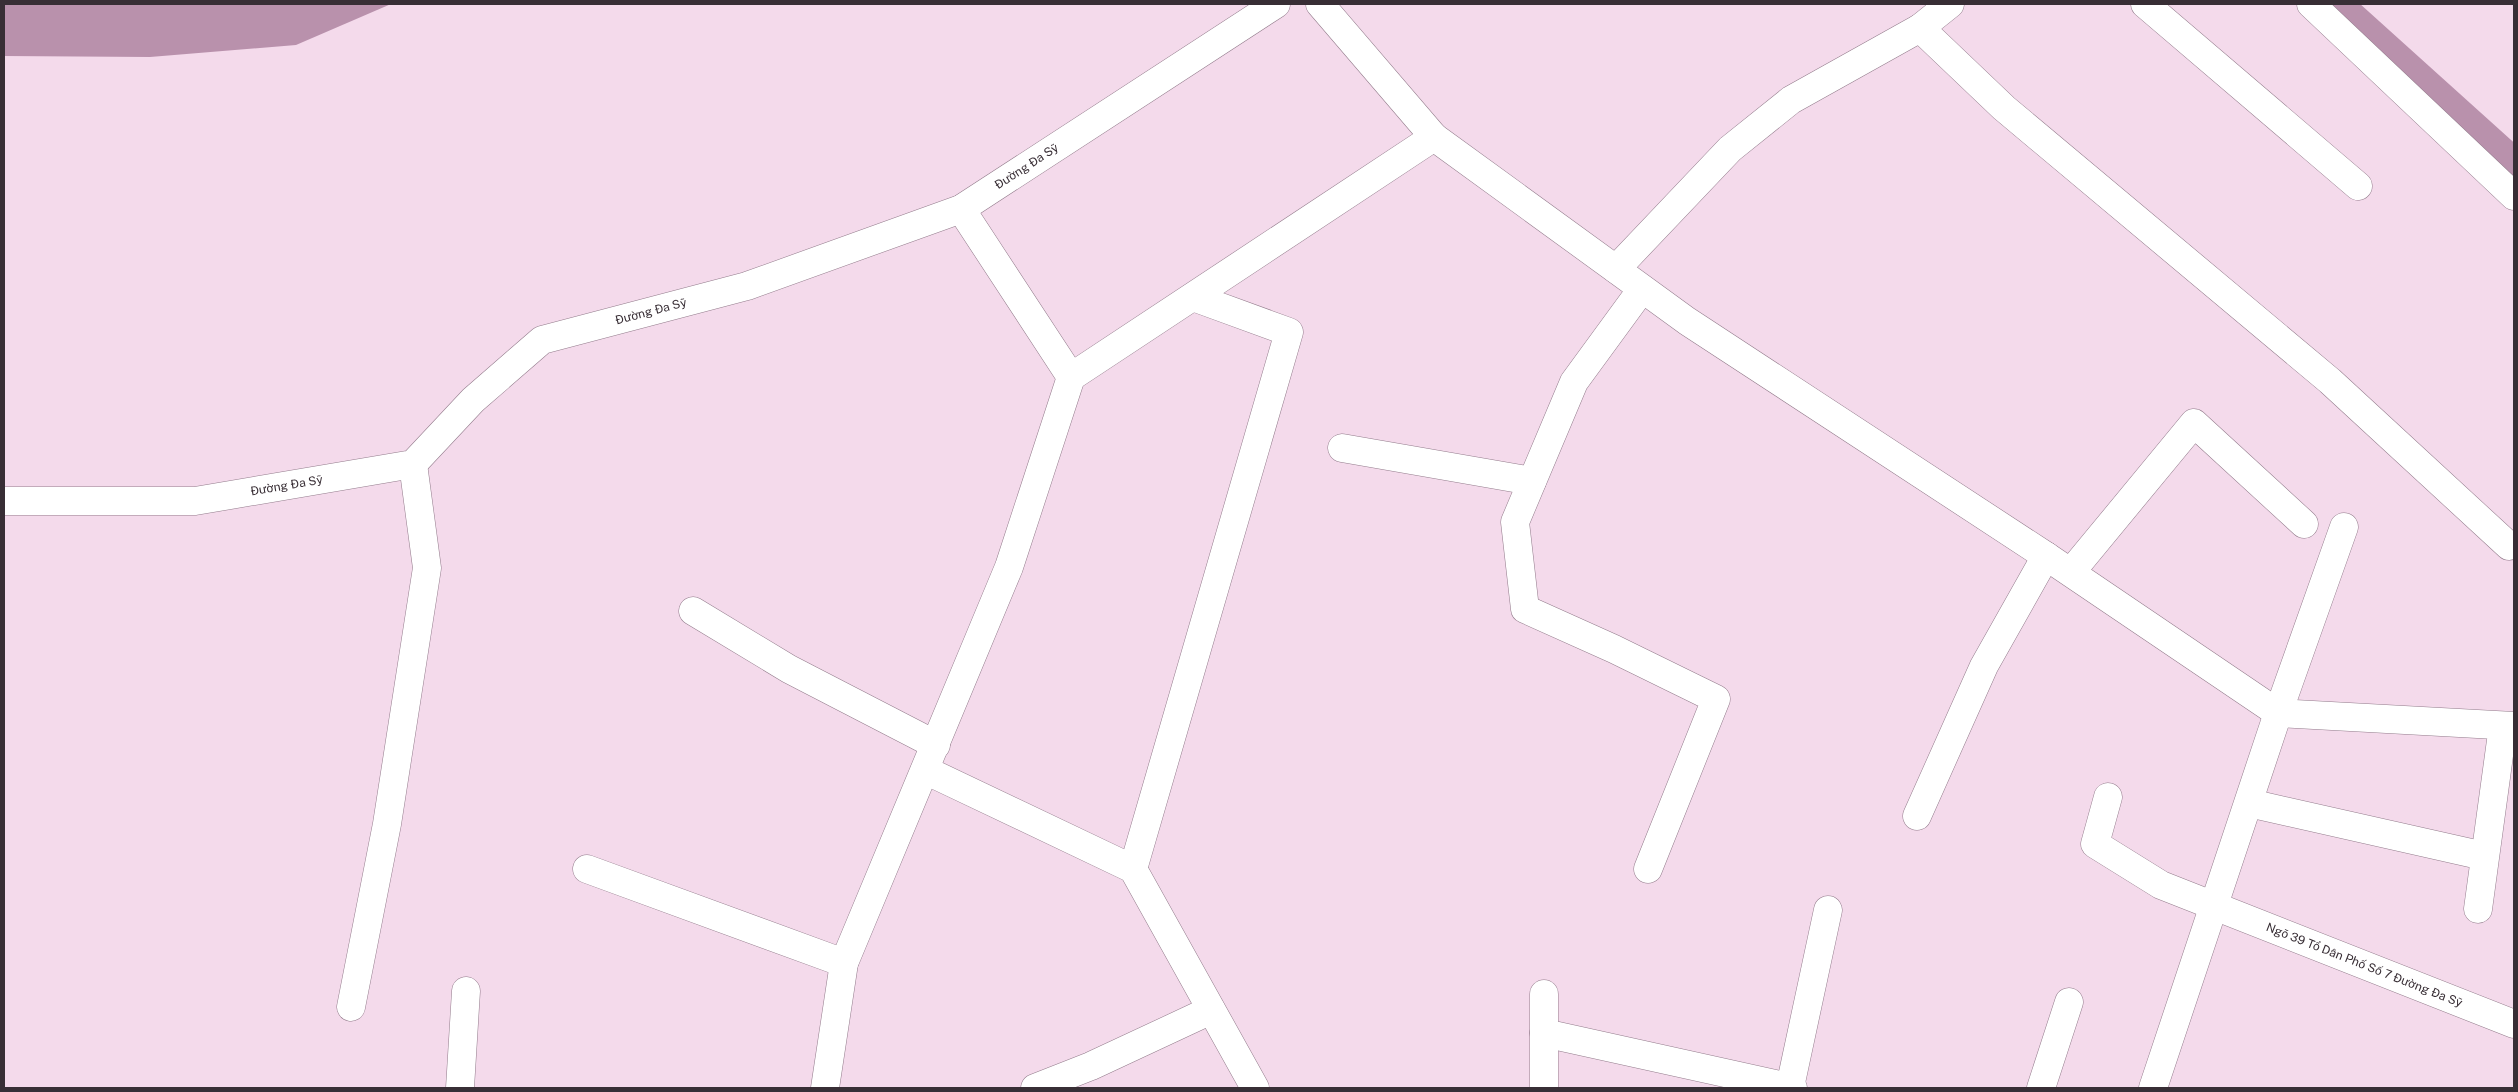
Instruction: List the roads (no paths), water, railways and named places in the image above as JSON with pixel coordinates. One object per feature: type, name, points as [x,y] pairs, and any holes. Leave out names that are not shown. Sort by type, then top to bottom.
[{"type":"street","name":"Đường Đa Sỹ","points":[[4,501],[194,501],[412,464],[473,400],[542,340],[747,286],[961,209],[1276,4]]},
{"type":"street","points":[[1320,4],[1434,137],[1687,321],[2071,572],[2278,713],[2508,726],[2484,856],[2478,909]]},
{"type":"street","points":[[1616,269],[1730,150],[1784,106],[1829,77],[1920,28],[1950,4]]},
{"type":"street","points":[[2145,4],[2358,186]]},
{"type":"street","points":[[2311,4],[2514,196]]},
{"type":"street","points":[[1920,28],[2004,108],[2330,381],[2509,546]]},
{"type":"street","points":[[824,1088],[844,963],[1009,567],[1071,378],[1434,137]]},
{"type":"street","points":[[961,209],[1071,378]]},
{"type":"street","points":[[1642,289],[1574,382],[1515,522],[1525,609],[1614,649],[1716,699],[1648,869]]},
{"type":"street","points":[[1132,868],[1289,332],[1193,297]]},
{"type":"street","points":[[2071,572],[2194,423],[2304,524]]},
{"type":"street","points":[[1342,448],[1532,481]]},
{"type":"street","points":[[351,1007],[387,824],[427,568],[412,464]]},
{"type":"street","points":[[2153,1088],[2278,713],[2344,527]]},
{"type":"street","points":[[1917,816],[1984,666],[2046,556]]},
{"type":"street","points":[[693,611],[789,669],[936,745]]},
{"type":"street","points":[[925,770],[1132,868],[1255,1088]]},
{"type":"street","name":"Ngõ 39 Tổ Dân Phố Số 7 Đường Đa Sỹ","points":[[2108,797],[2095,844],[2161,885],[2514,1024]]},
{"type":"street","points":[[2249,802],[2484,856]]},
{"type":"street","points":[[587,869],[844,963]]},
{"type":"street","points":[[1544,1033],[1791,1088],[1828,910]]},
{"type":"street","points":[[460,1088],[466,991]]},
{"type":"street","points":[[1544,994],[1544,1088]]},
{"type":"street","points":[[2041,1088],[2069,1002]]},
{"type":"street","points":[[1034,1088],[1091,1066],[1211,1010]]},
{"type":"waterway","points":[[2331,4],[2514,169]]}]
